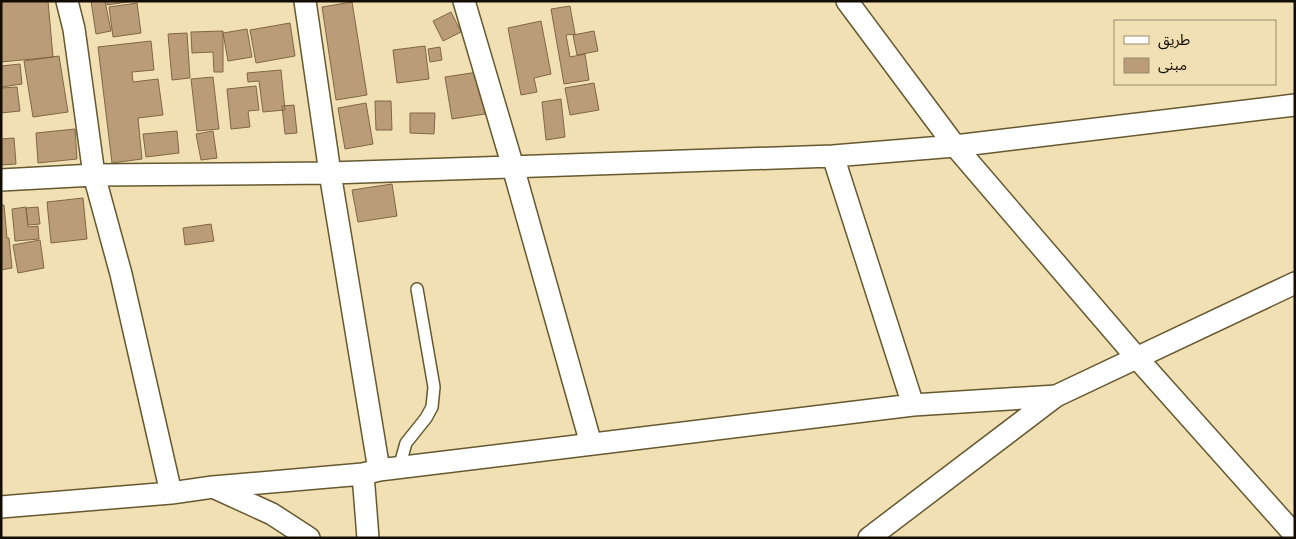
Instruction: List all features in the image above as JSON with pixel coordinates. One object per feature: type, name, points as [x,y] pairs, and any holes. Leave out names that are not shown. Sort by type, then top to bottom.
[{"type":"street","points":[[67,1],[74,28],[94,175],[122,274],[171,493]]},
{"type":"street","points":[[305,1],[330,173],[380,470],[368,538]]},
{"type":"street","points":[[464,1],[591,444]]},
{"type":"street","points":[[846,1],[955,146],[1138,358],[1295,535]]},
{"type":"street","points":[[1,180],[94,175],[330,173],[833,156],[955,146],[1295,105]]},
{"type":"street","points":[[833,156],[913,405]]},
{"type":"street","points":[[869,538],[1056,396],[1295,283]]},
{"type":"street","points":[[1,507],[171,493],[380,470],[913,405],[1056,396]]},
{"type":"street","points":[[213,487],[272,514],[309,538]]},
{"type":"lane","points":[[380,470],[406,443],[426,418],[432,407],[434,387],[417,289]]},
{"type":"building","points":[[1,1],[48,1],[53,57],[1,62]]},
{"type":"building","points":[[91,1],[105,1],[111,31],[96,34]]},
{"type":"building","points":[[107,1],[134,1],[107,5]]},
{"type":"building","points":[[352,2],[367,95],[336,100],[322,7]]},
{"type":"building","points":[[137,3],[141,33],[113,37],[109,7]]},
{"type":"building","points":[[570,6],[575,34],[566,35],[570,57],[585,54],[589,80],[564,84],[551,9]]},
{"type":"building","points":[[451,12],[461,32],[443,41],[433,21]]},
{"type":"building","points":[[541,21],[551,74],[534,78],[537,92],[521,95],[508,28]]},
{"type":"building","points":[[290,23],[295,56],[256,63],[250,30]]},
{"type":"building","points":[[247,29],[252,57],[228,61],[223,33]]},
{"type":"building","points":[[223,31],[223,72],[214,72],[213,52],[192,53],[191,32]]},
{"type":"building","points":[[594,31],[598,51],[577,55],[573,35]]},
{"type":"building","points":[[187,33],[190,78],[172,80],[168,34]]},
{"type":"building","points":[[151,41],[154,70],[132,72],[133,82],[158,79],[163,115],[138,118],[142,159],[112,163],[98,47]]},
{"type":"building","points":[[425,46],[429,79],[397,83],[393,50]]},
{"type":"building","points":[[440,47],[442,60],[430,62],[428,49]]},
{"type":"building","points":[[59,56],[68,112],[33,117],[24,61]]},
{"type":"building","points":[[20,64],[22,84],[1,87],[1,66]]},
{"type":"building","points":[[281,70],[285,110],[263,112],[259,81],[248,82],[247,73]]},
{"type":"building","points":[[478,72],[485,114],[452,119],[445,77]]},
{"type":"building","points":[[213,77],[219,129],[197,131],[191,79]]},
{"type":"building","points":[[594,83],[599,110],[570,115],[565,88]]},
{"type":"building","points":[[256,86],[259,110],[248,111],[250,127],[231,129],[227,89]]},
{"type":"building","points":[[17,87],[20,111],[1,113],[1,88]]},
{"type":"building","points":[[561,99],[565,137],[546,140],[542,102]]},
{"type":"building","points":[[375,101],[391,101],[392,130],[376,130]]},
{"type":"building","points":[[366,103],[373,144],[345,149],[338,108]]},
{"type":"building","points":[[294,105],[297,133],[285,134],[282,106]]},
{"type":"building","points":[[410,113],[435,113],[434,134],[410,133]]},
{"type":"building","points":[[75,129],[77,159],[38,163],[36,133]]},
{"type":"building","points":[[177,131],[179,153],[146,157],[143,134]]},
{"type":"building","points":[[213,131],[217,158],[201,160],[196,134]]},
{"type":"building","points":[[14,138],[16,164],[1,165],[1,139]]},
{"type":"building","points":[[392,184],[397,216],[358,222],[352,190]]},
{"type":"building","points":[[83,198],[87,239],[51,243],[47,202]]},
{"type":"building","points":[[1,205],[4,205],[12,268],[1,270]]},
{"type":"building","points":[[26,207],[28,227],[38,226],[39,239],[15,241],[12,209]]},
{"type":"building","points":[[38,207],[40,224],[28,225],[26,208]]},
{"type":"building","points":[[211,224],[214,241],[185,245],[183,228]]},
{"type":"building","points":[[40,240],[44,268],[18,273],[13,245]]}]
